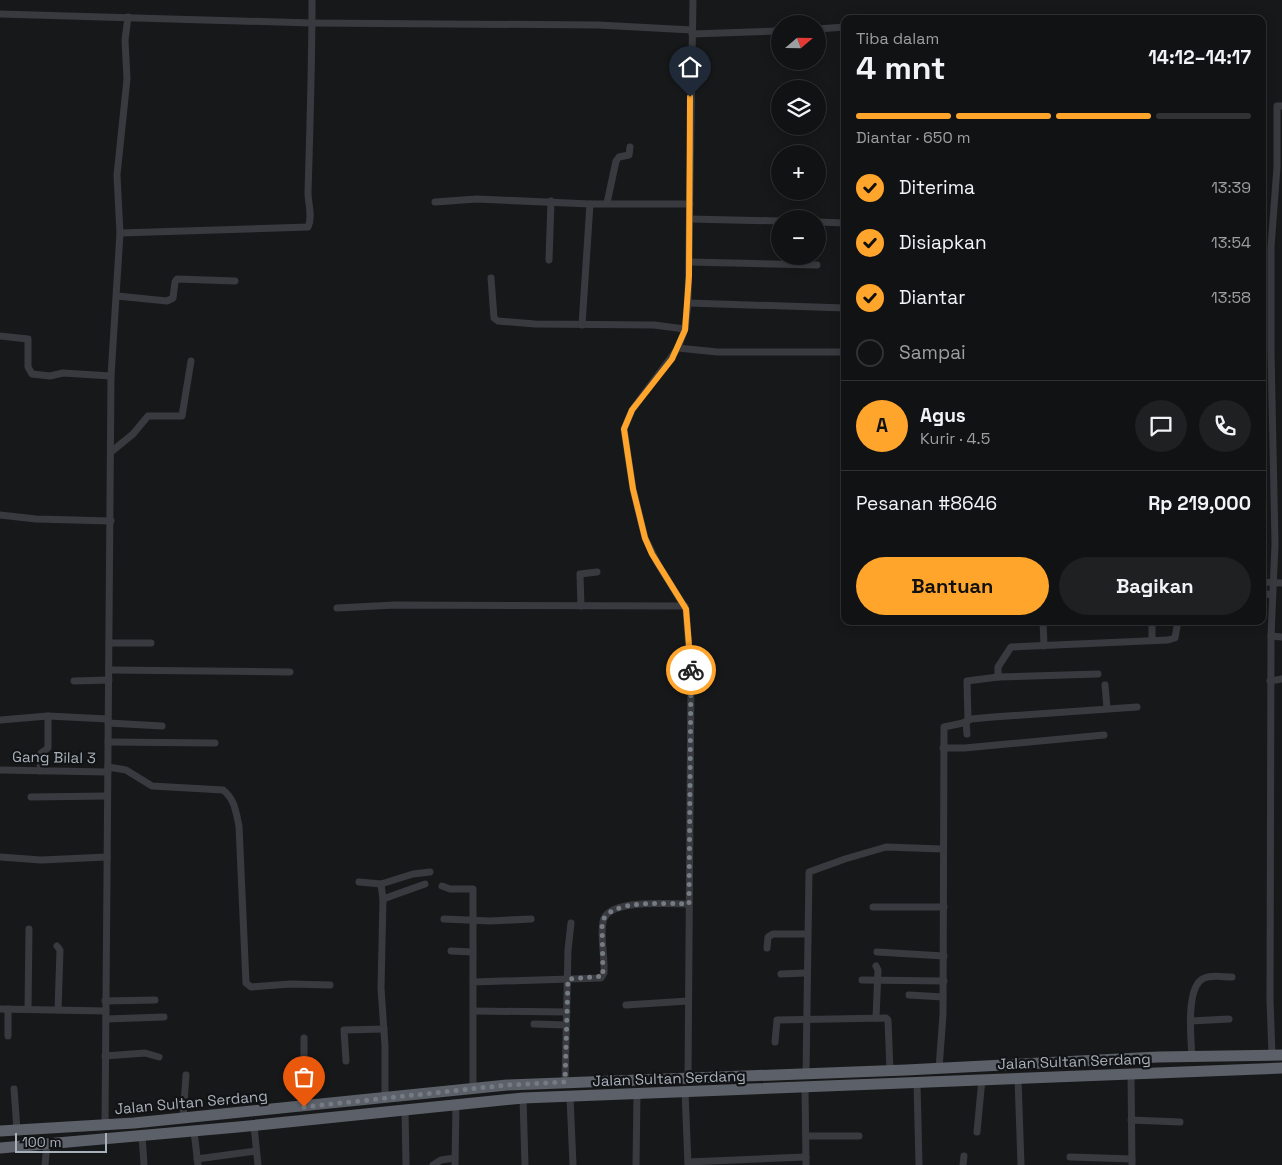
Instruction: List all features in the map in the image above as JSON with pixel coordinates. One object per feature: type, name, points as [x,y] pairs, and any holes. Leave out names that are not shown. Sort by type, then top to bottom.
[{"type":"highway","name":"Jalan Sultan Serdang","points":[[0,1131],[238,1114],[473,1088],[565,1082],[688,1079],[1063,1062],[1277,1055]]},
{"type":"highway","points":[[1063,1062],[1063,1076]]},
{"type":"highway","name":"Jalan Sultan Serdang","points":[[0,1148],[254,1126],[523,1098],[1282,1068]]},
{"type":"highway","points":[[238,1114],[238,1127]]},
{"type":"street","points":[[120,233],[308,227],[310,218],[308,195],[312,117],[312,0]]},
{"type":"street","points":[[688,1079],[691,677],[688,613],[652,554],[645,538],[633,489],[624,429],[632,410],[678,348],[685,330],[689,262],[693,0]]},
{"type":"street","points":[[0,14],[312,23],[598,25],[692,32],[771,31]]},
{"type":"street","points":[[105,1125],[107,796],[111,583],[111,376],[120,233],[117,175],[127,79],[126,40],[128,17]]},
{"type":"street","points":[[826,28],[841,27]]},
{"type":"street","points":[[1277,1055],[1270,1000],[1270,681],[1275,544],[1271,360],[1271,247],[1277,167],[1277,106],[1282,106]]},
{"type":"street","points":[[607,203],[616,161],[619,157],[629,155],[630,147]]},
{"type":"street","points":[[435,202],[477,198],[590,204],[690,204]]},
{"type":"street","points":[[549,260],[551,201]]},
{"type":"street","points":[[582,325],[590,204]]},
{"type":"street","points":[[690,219],[771,221]]},
{"type":"street","points":[[826,222],[841,223]]},
{"type":"street","points":[[689,262],[771,264]]},
{"type":"street","points":[[490,278],[493,315],[498,321],[582,325],[654,325],[685,330]]},
{"type":"street","points":[[117,296],[170,300],[177,279],[235,281]]},
{"type":"street","points":[[688,303],[841,308]]},
{"type":"street","points":[[0,336],[28,338],[28,367],[32,374],[50,376],[60,373],[111,376]]},
{"type":"street","points":[[678,348],[717,352],[841,352]]},
{"type":"street","points":[[111,452],[133,434],[148,416],[182,416],[191,361]]},
{"type":"street","points":[[0,515],[36,519],[111,521]]},
{"type":"street","points":[[581,606],[581,573],[597,572]]},
{"type":"street","points":[[1266,583],[1282,583]]},
{"type":"street","points":[[1266,594],[1272,595]]},
{"type":"street","points":[[337,608],[395,605],[685,606]]},
{"type":"street","points":[[1043,625],[1044,646]]},
{"type":"street","points":[[1152,625],[1152,640]]},
{"type":"street","points":[[998,677],[998,667],[1009,648],[1175,638],[1177,625]]},
{"type":"street","points":[[1271,636],[1282,637]]},
{"type":"street","points":[[109,643],[152,643]]},
{"type":"street","points":[[109,670],[290,672]]},
{"type":"street","points":[[967,734],[967,681],[998,677],[1098,674]]},
{"type":"street","points":[[1270,681],[1282,679]]},
{"type":"street","points":[[74,681],[109,680]]},
{"type":"street","points":[[1105,685],[1107,708]]},
{"type":"street","points":[[939,1068],[944,981],[942,849],[944,726],[967,721],[1137,707]]},
{"type":"street","points":[[40,771],[41,753],[48,748],[48,716]]},
{"type":"street","points":[[0,720],[48,716],[162,726]]},
{"type":"street","points":[[943,748],[964,748],[1104,735]]},
{"type":"street","points":[[108,742],[215,743]]},
{"type":"street","name":"Gang Bilal 3","points":[[0,770],[126,770],[152,786],[223,790],[229,794],[239,826],[246,983],[251,987],[290,984],[330,985]]},
{"type":"street","points":[[31,797],[107,796]]},
{"type":"street","points":[[806,1074],[809,872],[813,869],[886,848],[942,849]]},
{"type":"street","points":[[0,857],[41,860],[107,857]]},
{"type":"street","points":[[359,882],[381,884],[413,874],[430,872]]},
{"type":"street","points":[[413,874],[416,887]]},
{"type":"street","points":[[381,884],[383,899],[381,988],[385,1099]]},
{"type":"street","points":[[383,899],[425,884]]},
{"type":"street","points":[[442,886],[450,889],[473,889],[473,1088]]},
{"type":"street","points":[[473,982],[603,976],[603,920],[615,908],[634,905],[689,904]]},
{"type":"street","points":[[873,907],[944,906]]},
{"type":"street","points":[[444,919],[531,919]]},
{"type":"street","points":[[565,1082],[571,923]]},
{"type":"street","points":[[28,1009],[29,929]]},
{"type":"street","points":[[767,948],[768,937],[774,934],[807,934]]},
{"type":"street","points":[[57,946],[60,950],[58,1010]]},
{"type":"street","points":[[451,951],[473,952]]},
{"type":"street","points":[[877,952],[944,956]]},
{"type":"street","points":[[876,966],[878,970],[876,1018]]},
{"type":"street","points":[[781,974],[806,973]]},
{"type":"street","points":[[1192,1057],[1192,1000],[1202,979],[1232,977]]},
{"type":"street","points":[[862,980],[944,981]]},
{"type":"street","points":[[910,995],[943,997]]},
{"type":"street","points":[[106,1001],[155,1000]]},
{"type":"street","points":[[626,1005],[688,1001]]},
{"type":"street","points":[[0,1009],[58,1010],[164,1018]]},
{"type":"street","points":[[8,1009],[8,1036]]},
{"type":"street","points":[[473,1011],[567,1012]]},
{"type":"street","points":[[775,1042],[777,1020],[888,1019],[890,1071]]},
{"type":"street","points":[[1191,1021],[1229,1019]]},
{"type":"street","points":[[534,1024],[566,1025]]},
{"type":"street","points":[[346,1061],[344,1030],[384,1030]]},
{"type":"street","points":[[304,1038],[304,1107]]},
{"type":"street","points":[[105,1056],[145,1053],[159,1057]]},
{"type":"street","points":[[1070,1157],[1132,1162],[1131,1074]]},
{"type":"street","points":[[183,1118],[186,1075]]},
{"type":"street","points":[[1018,1078],[1021,1165]]},
{"type":"street","points":[[977,1132],[982,1080]]},
{"type":"street","points":[[917,1083],[919,1165]]},
{"type":"street","points":[[685,1092],[688,1164],[806,1161],[805,1087]]},
{"type":"street","points":[[14,1089],[17,1130]]},
{"type":"street","points":[[636,1095],[636,1165]]},
{"type":"street","points":[[570,1097],[573,1165]]},
{"type":"street","points":[[523,1098],[525,1165]]},
{"type":"street","points":[[433,1165],[441,1160],[455,1162],[458,1120],[456,1104]]},
{"type":"street","points":[[405,1109],[406,1165],[415,1165]]},
{"type":"street","points":[[1132,1120],[1180,1122]]},
{"type":"street","points":[[254,1126],[258,1165]]},
{"type":"street","points":[[194,1131],[197,1162],[256,1151]]},
{"type":"street","points":[[142,1135],[144,1165]]},
{"type":"street","points":[[806,1136],[859,1136]]},
{"type":"street","points":[[45,1165],[47,1144]]},
{"type":"street","points":[[963,1165],[964,1156]]},
{"type":"way so far","points":[[304,1107],[507,1085],[565,1082],[568,979],[601,978],[603,976],[602,923],[604,917],[620,906],[689,904],[691,670]]},
{"type":"route","points":[[690,97],[689,276],[685,330],[672,359],[632,410],[624,429],[633,489],[642,530],[652,554],[682,600],[688,613],[691,670]]}]
